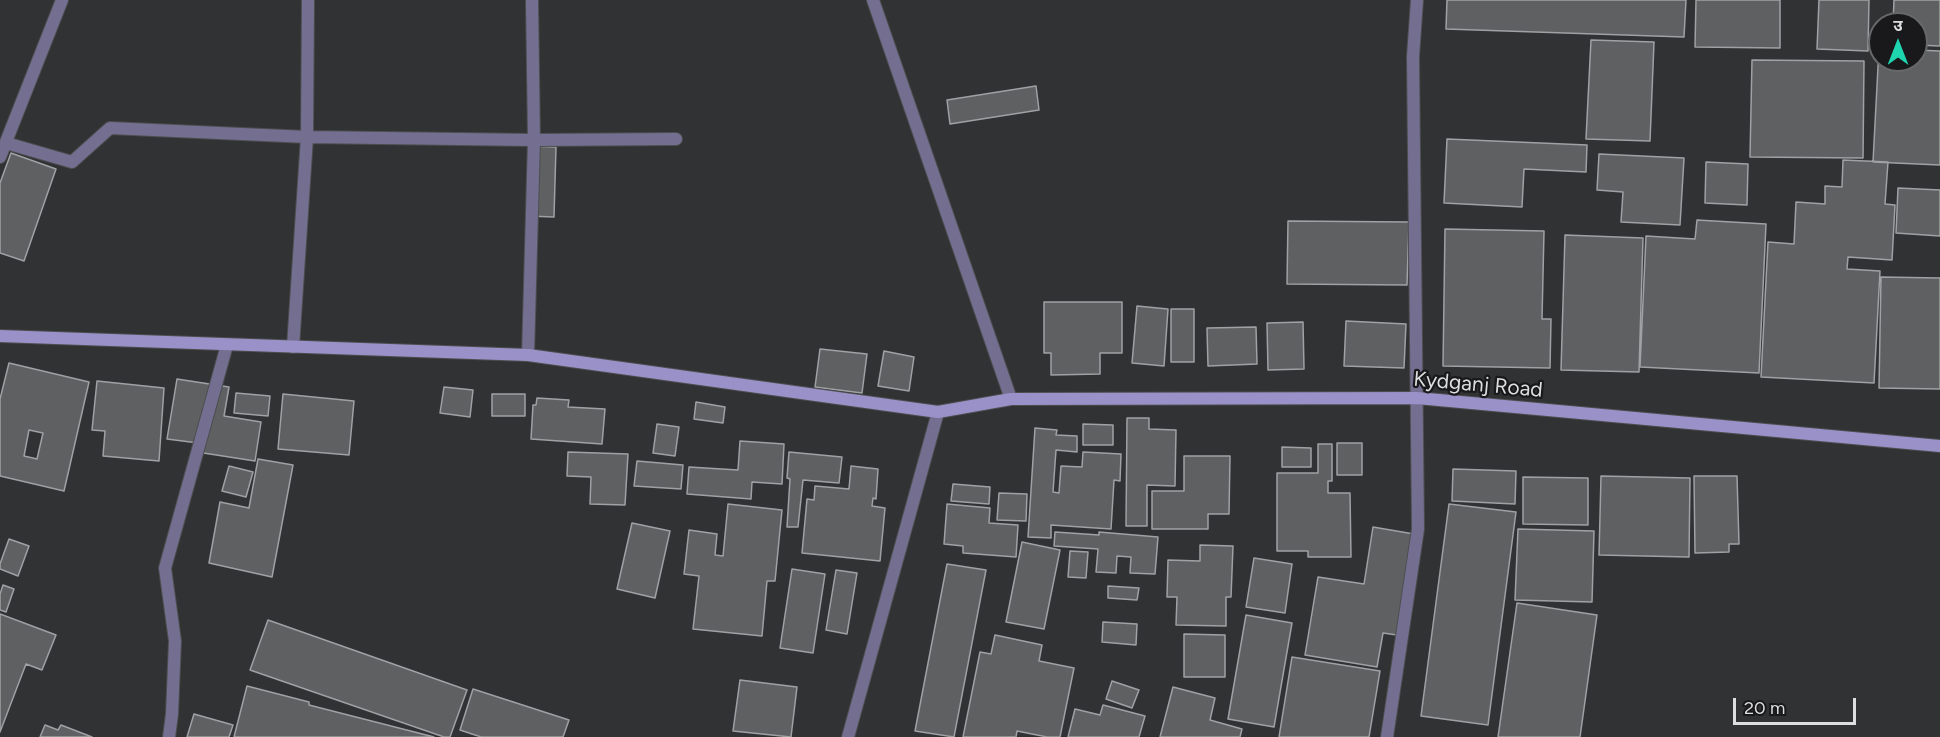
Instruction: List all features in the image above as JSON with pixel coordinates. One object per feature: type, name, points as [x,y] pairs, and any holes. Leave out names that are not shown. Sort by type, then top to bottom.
[{"type":"main road","name":"Kydganj Road","points":[[0,336],[528,355],[938,412],[1011,399],[1417,398],[1940,446]]},
{"type":"street","points":[[0,156],[62,0]]},
{"type":"street","points":[[293,347],[307,136],[308,0]]},
{"type":"street","points":[[528,355],[534,140],[532,0]]},
{"type":"street","points":[[873,0],[1011,399]]},
{"type":"street","points":[[1387,737],[1418,530],[1413,57],[1417,0]]},
{"type":"street","points":[[6,143],[72,162],[110,128],[307,136],[534,140],[676,139]]},
{"type":"street","points":[[169,737],[175,641],[165,568],[227,345]]},
{"type":"street","points":[[848,737],[938,412]]},
{"type":"building","points":[[1447,0],[1686,0],[1684,37],[1446,29]]},
{"type":"building","points":[[1696,0],[1780,0],[1780,48],[1695,47]]},
{"type":"building","points":[[1819,0],[1869,0],[1868,51],[1817,49]]},
{"type":"building","points":[[1894,0],[1940,0],[1940,46],[1928,46],[1928,12],[1894,12]]},
{"type":"building","points":[[1591,40],[1654,42],[1650,141],[1586,139]]},
{"type":"building","points":[[1928,50],[1940,51],[1940,165],[1873,162],[1878,72],[1928,72]]},
{"type":"building","points":[[1752,60],[1864,61],[1863,158],[1750,157]]},
{"type":"building","points":[[1036,86],[1039,110],[950,124],[947,100]]},
{"type":"building","points":[[1447,139],[1587,145],[1586,172],[1524,169],[1522,207],[1444,203]]},
{"type":"building","points":[[530,146],[556,147],[554,217],[528,216]]},
{"type":"building","points":[[11,153],[56,169],[24,261],[0,253],[0,183]]},
{"type":"building","points":[[1599,154],[1684,158],[1680,225],[1621,222],[1623,192],[1597,190]]},
{"type":"building","points":[[1843,160],[1888,162],[1885,204],[1895,205],[1892,260],[1848,257],[1847,269],[1880,271],[1874,383],[1761,377],[1768,242],[1794,244],[1796,202],[1825,204],[1825,186],[1842,187]]},
{"type":"building","points":[[1706,162],[1748,164],[1747,205],[1705,203]]},
{"type":"building","points":[[1898,188],[1940,190],[1940,236],[1896,233]]},
{"type":"building","points":[[1697,220],[1766,224],[1759,373],[1640,367],[1646,236],[1695,239]]},
{"type":"building","points":[[1288,221],[1409,222],[1407,285],[1287,284]]},
{"type":"building","points":[[1445,229],[1544,231],[1542,319],[1551,319],[1550,368],[1443,366]]},
{"type":"building","points":[[1565,235],[1643,238],[1639,372],[1561,370]]},
{"type":"building","points":[[1881,277],[1940,278],[1940,389],[1879,388]]},
{"type":"building","points":[[1044,302],[1122,302],[1122,353],[1100,353],[1100,374],[1051,375],[1051,353],[1044,353]]},
{"type":"building","points":[[1137,306],[1168,309],[1164,366],[1132,363]]},
{"type":"building","points":[[1171,309],[1194,309],[1194,362],[1171,362]]},
{"type":"building","points":[[1346,321],[1406,324],[1404,368],[1344,366]]},
{"type":"building","points":[[1303,322],[1304,369],[1268,370],[1267,323]]},
{"type":"building","points":[[1256,327],[1257,364],[1208,366],[1207,328]]},
{"type":"building","points":[[820,349],[867,354],[862,393],[815,387]]},
{"type":"building","points":[[884,351],[914,357],[909,391],[878,386]]},
{"type":"building","points":[[9,363],[89,382],[64,491],[0,476],[0,399]],"holes":[[[29,430],[43,433],[37,459],[24,456]]]},
{"type":"building","points":[[177,379],[229,387],[224,416],[261,422],[255,461],[197,452],[198,443],[167,439]]},
{"type":"building","points":[[97,381],[164,388],[159,461],[103,456],[105,431],[92,430]]},
{"type":"building","points":[[444,387],[473,390],[470,417],[440,413]]},
{"type":"building","points":[[236,393],[270,396],[268,416],[234,413]]},
{"type":"building","points":[[283,394],[354,401],[349,455],[278,449]]},
{"type":"building","points":[[492,394],[525,394],[525,416],[492,416]]},
{"type":"building","points":[[537,398],[569,400],[568,407],[605,409],[602,444],[531,439],[533,405],[536,405]]},
{"type":"building","points":[[696,402],[725,407],[723,423],[694,419]]},
{"type":"building","points":[[1127,418],[1149,418],[1149,429],[1176,430],[1175,486],[1147,485],[1147,526],[1126,526]]},
{"type":"building","points":[[657,424],[679,427],[675,456],[653,453]]},
{"type":"building","points":[[1083,424],[1113,425],[1113,445],[1083,445]]},
{"type":"building","points":[[1035,428],[1057,430],[1056,435],[1077,436],[1077,452],[1056,450],[1053,492],[1059,493],[1061,466],[1082,467],[1083,452],[1121,454],[1120,481],[1114,480],[1111,529],[1051,525],[1051,538],[1028,537]]},
{"type":"building","points":[[740,441],[784,444],[782,484],[752,482],[751,499],[687,494],[689,467],[738,470]]},
{"type":"building","points":[[1337,443],[1362,443],[1362,475],[1337,475]]},
{"type":"building","points":[[1318,444],[1332,444],[1332,481],[1328,481],[1328,493],[1350,493],[1351,557],[1308,557],[1308,551],[1277,551],[1277,473],[1318,473]]},
{"type":"building","points":[[1282,447],[1311,448],[1311,467],[1282,467]]},
{"type":"building","points":[[568,452],[628,454],[625,505],[590,504],[591,477],[567,476]]},
{"type":"building","points":[[789,452],[842,457],[839,483],[803,480],[798,527],[787,527]]},
{"type":"building","points":[[1184,456],[1230,456],[1229,514],[1208,514],[1208,529],[1152,529],[1152,491],[1184,491]]},
{"type":"building","points":[[258,459],[293,465],[272,577],[209,563],[220,502],[249,508]]},
{"type":"building","points":[[637,461],[683,465],[681,489],[634,486]]},
{"type":"building","points":[[229,466],[253,472],[246,497],[222,491]]},
{"type":"building","points":[[851,466],[878,469],[876,499],[873,498],[872,506],[885,508],[880,561],[802,553],[807,499],[814,500],[815,486],[849,489]]},
{"type":"building","points":[[1453,469],[1516,471],[1515,504],[1452,501]]},
{"type":"building","points":[[1601,476],[1690,478],[1689,557],[1599,555]]},
{"type":"building","points":[[1694,476],[1737,476],[1739,544],[1729,544],[1729,552],[1695,553]]},
{"type":"building","points":[[1523,477],[1588,478],[1588,525],[1523,524]]},
{"type":"building","points":[[953,484],[990,487],[989,504],[951,501]]},
{"type":"building","points":[[999,493],[1027,494],[1026,521],[997,520]]},
{"type":"building","points":[[728,504],[782,510],[775,581],[767,581],[762,636],[693,629],[699,576],[684,574],[689,530],[717,534],[715,555],[723,556]]},
{"type":"building","points":[[947,504],[990,508],[989,523],[1018,525],[1016,557],[963,553],[963,546],[944,544]]},
{"type":"building","points":[[1449,504],[1516,512],[1488,725],[1421,716]]},
{"type":"building","points":[[632,523],[670,531],[655,598],[617,589]]},
{"type":"building","points":[[1373,527],[1414,534],[1397,635],[1383,633],[1377,667],[1305,655],[1318,577],[1364,584]]},
{"type":"building","points":[[1518,529],[1594,531],[1592,602],[1515,600]]},
{"type":"building","points":[[1055,532],[1099,535],[1099,532],[1158,537],[1155,574],[1130,573],[1131,557],[1117,556],[1116,573],[1096,572],[1098,549],[1054,546]]},
{"type":"building","points":[[9,539],[29,546],[18,576],[0,569]]},
{"type":"building","points":[[1022,542],[1060,550],[1044,629],[1006,622]]},
{"type":"building","points":[[1200,545],[1233,546],[1231,597],[1226,597],[1226,626],[1176,625],[1177,597],[1167,597],[1168,560],[1200,561]]},
{"type":"building","points":[[1070,551],[1088,552],[1086,578],[1068,577]]},
{"type":"building","points":[[1254,558],[1292,564],[1285,613],[1246,607]]},
{"type":"building","points":[[947,564],[986,570],[954,737],[915,731]]},
{"type":"building","points":[[792,569],[825,574],[813,653],[780,648]]},
{"type":"building","points":[[836,570],[857,573],[847,634],[826,630]]},
{"type":"building","points":[[3,585],[14,589],[6,612],[0,610],[0,594]]},
{"type":"building","points":[[1108,586],[1139,588],[1137,600],[1108,598]]},
{"type":"building","points":[[1517,603],[1597,615],[1580,737],[1498,737]]},
{"type":"building","points":[[0,614],[56,635],[42,670],[26,664],[0,732]]},
{"type":"building","points":[[1246,615],[1292,623],[1274,727],[1228,719]]},
{"type":"building","points":[[268,620],[467,690],[450,737],[444,737],[250,670]]},
{"type":"building","points":[[1103,622],[1137,624],[1136,645],[1102,642]]},
{"type":"building","points":[[1184,634],[1225,635],[1225,677],[1184,677]]},
{"type":"building","points":[[995,635],[1042,645],[1039,661],[1074,668],[1060,737],[1017,731],[1016,737],[963,737],[980,652],[991,654]]},
{"type":"building","points":[[1292,657],[1380,671],[1369,737],[1279,737]]},
{"type":"building","points":[[740,680],[797,687],[791,737],[733,731]]},
{"type":"building","points":[[1112,681],[1139,690],[1132,708],[1106,699]]},
{"type":"building","points":[[247,686],[309,702],[309,705],[434,737],[234,737]]},
{"type":"building","points":[[1173,687],[1215,698],[1210,720],[1242,729],[1240,737],[1160,737]]},
{"type":"building","points":[[473,689],[569,720],[563,737],[481,737],[460,730]]},
{"type":"building","points":[[1103,705],[1145,716],[1139,737],[1068,737],[1075,709],[1100,715]]},
{"type":"building","points":[[194,714],[233,725],[229,737],[187,737]]},
{"type":"building","points":[[45,725],[58,730],[61,725],[92,737],[40,737]]}]
